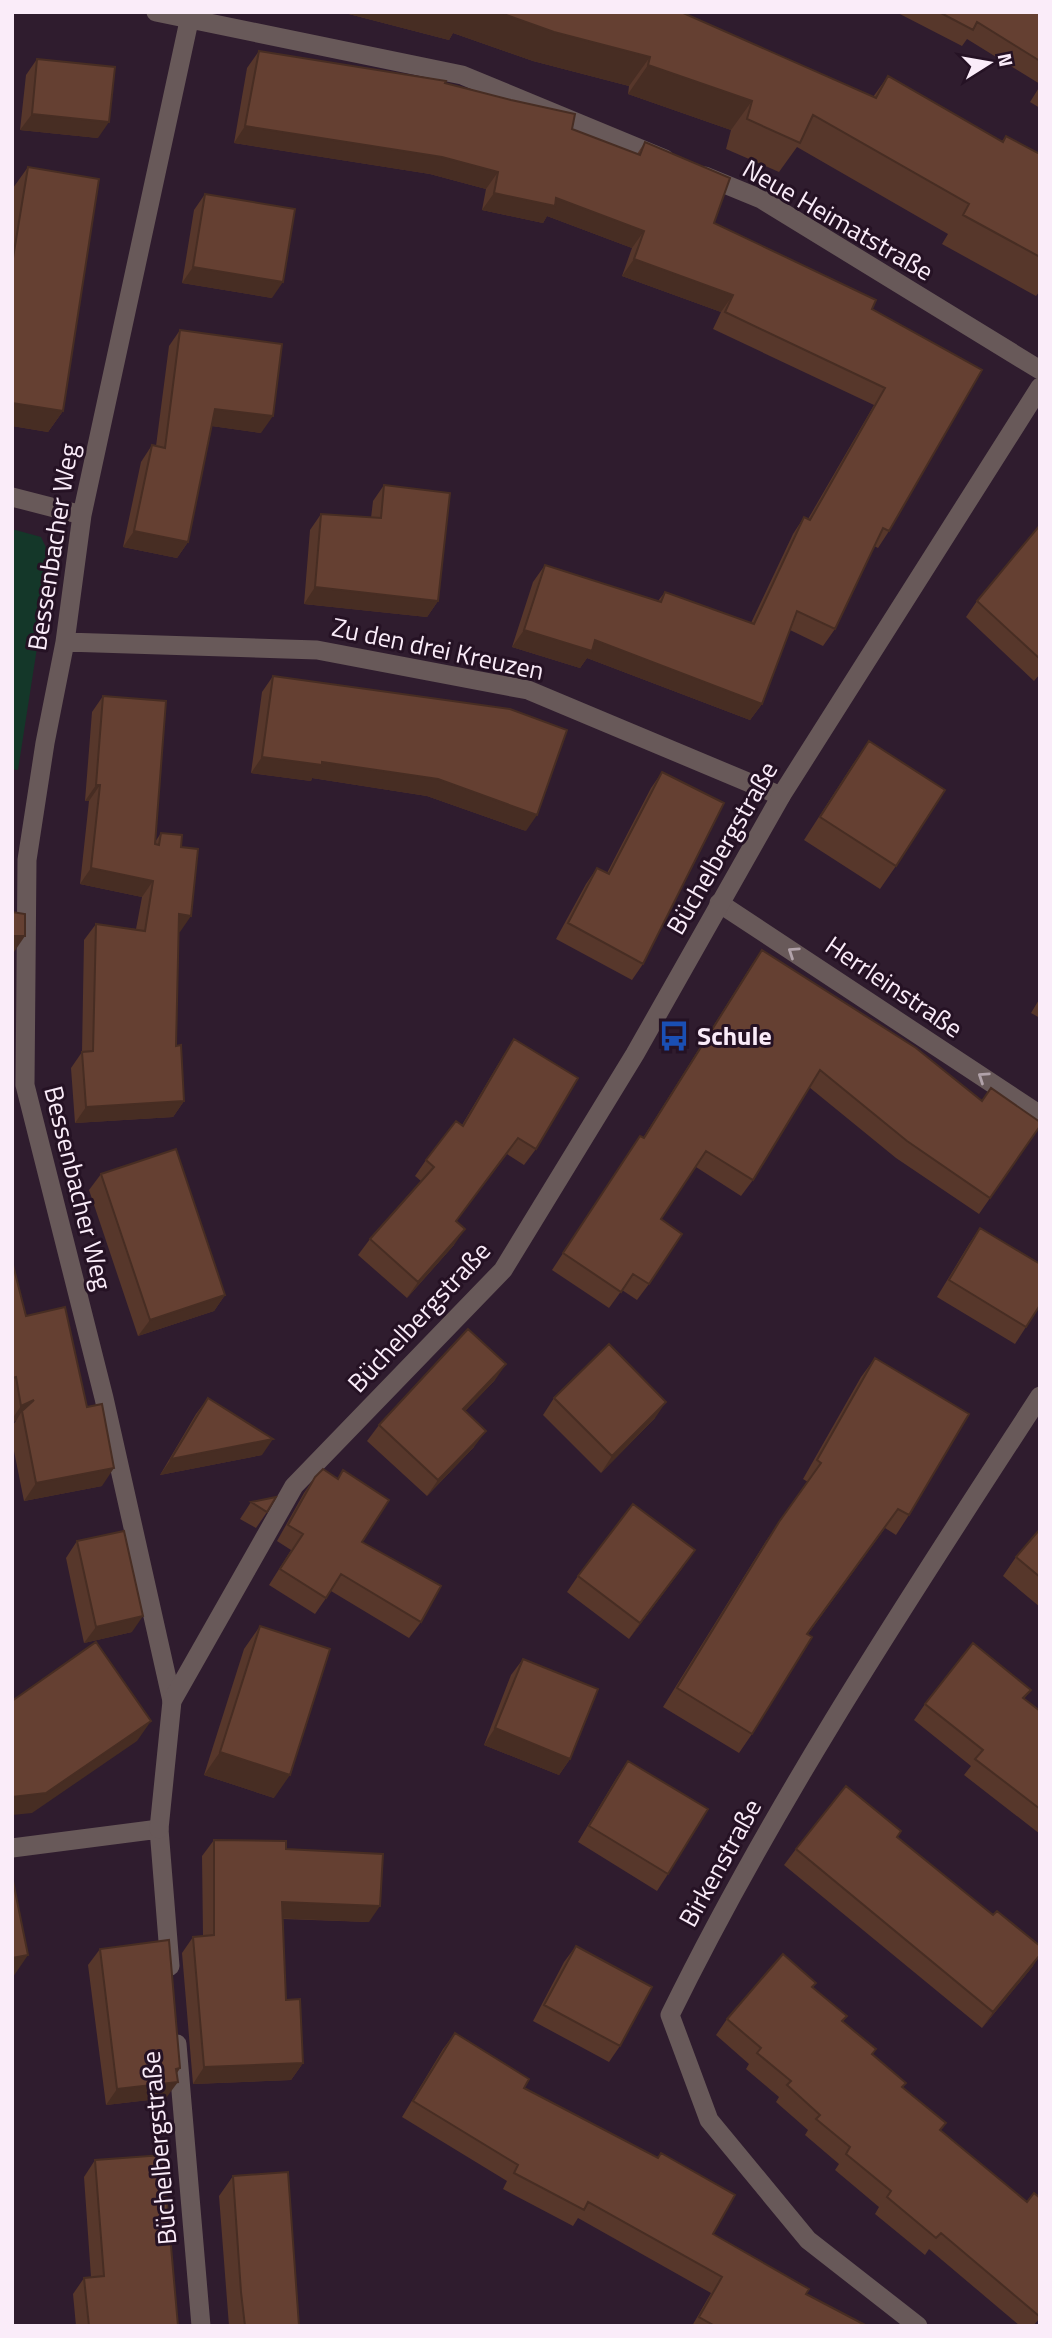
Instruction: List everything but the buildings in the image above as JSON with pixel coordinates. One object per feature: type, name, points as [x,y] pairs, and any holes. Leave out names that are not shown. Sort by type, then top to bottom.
[{"type":"street","name":"Neue Heimatstraße","points":[[156,12],[188,21],[462,75],[761,199],[1040,370]]},
{"type":"street","name":"Bessenbacher Weg","points":[[172,1701],[104,1398],[18,1085],[27,860],[44,743],[65,642],[82,514],[188,21]]},
{"type":"street","name":"Büchelbergstraße","points":[[172,1981],[159,1829],[172,1701],[294,1486],[503,1270],[635,1054],[781,796],[1040,387]]},
{"type":"street","points":[[12,498],[82,514]]},
{"type":"street","name":"Zu den drei Kreuzen","points":[[65,642],[317,650],[528,690],[781,796]]},
{"type":"street","name":"Herrleinstraße","points":[[719,902],[1040,1115]]},
{"type":"street","name":"Birkenstraße","points":[[918,2326],[808,2240],[709,2120],[670,2015],[722,1910],[774,1818],[911,1595],[1040,1396]]},
{"type":"street","points":[[12,1848],[159,1829]]},
{"type":"street","name":"Büchelbergstraße","points":[[175,2022],[201,2326]]},
{"type":"green space","points":[[12,529],[41,537],[51,558],[18,770],[12,769]]},
{"type":"place","name":"Schule","points":[[674,1036]]}]
